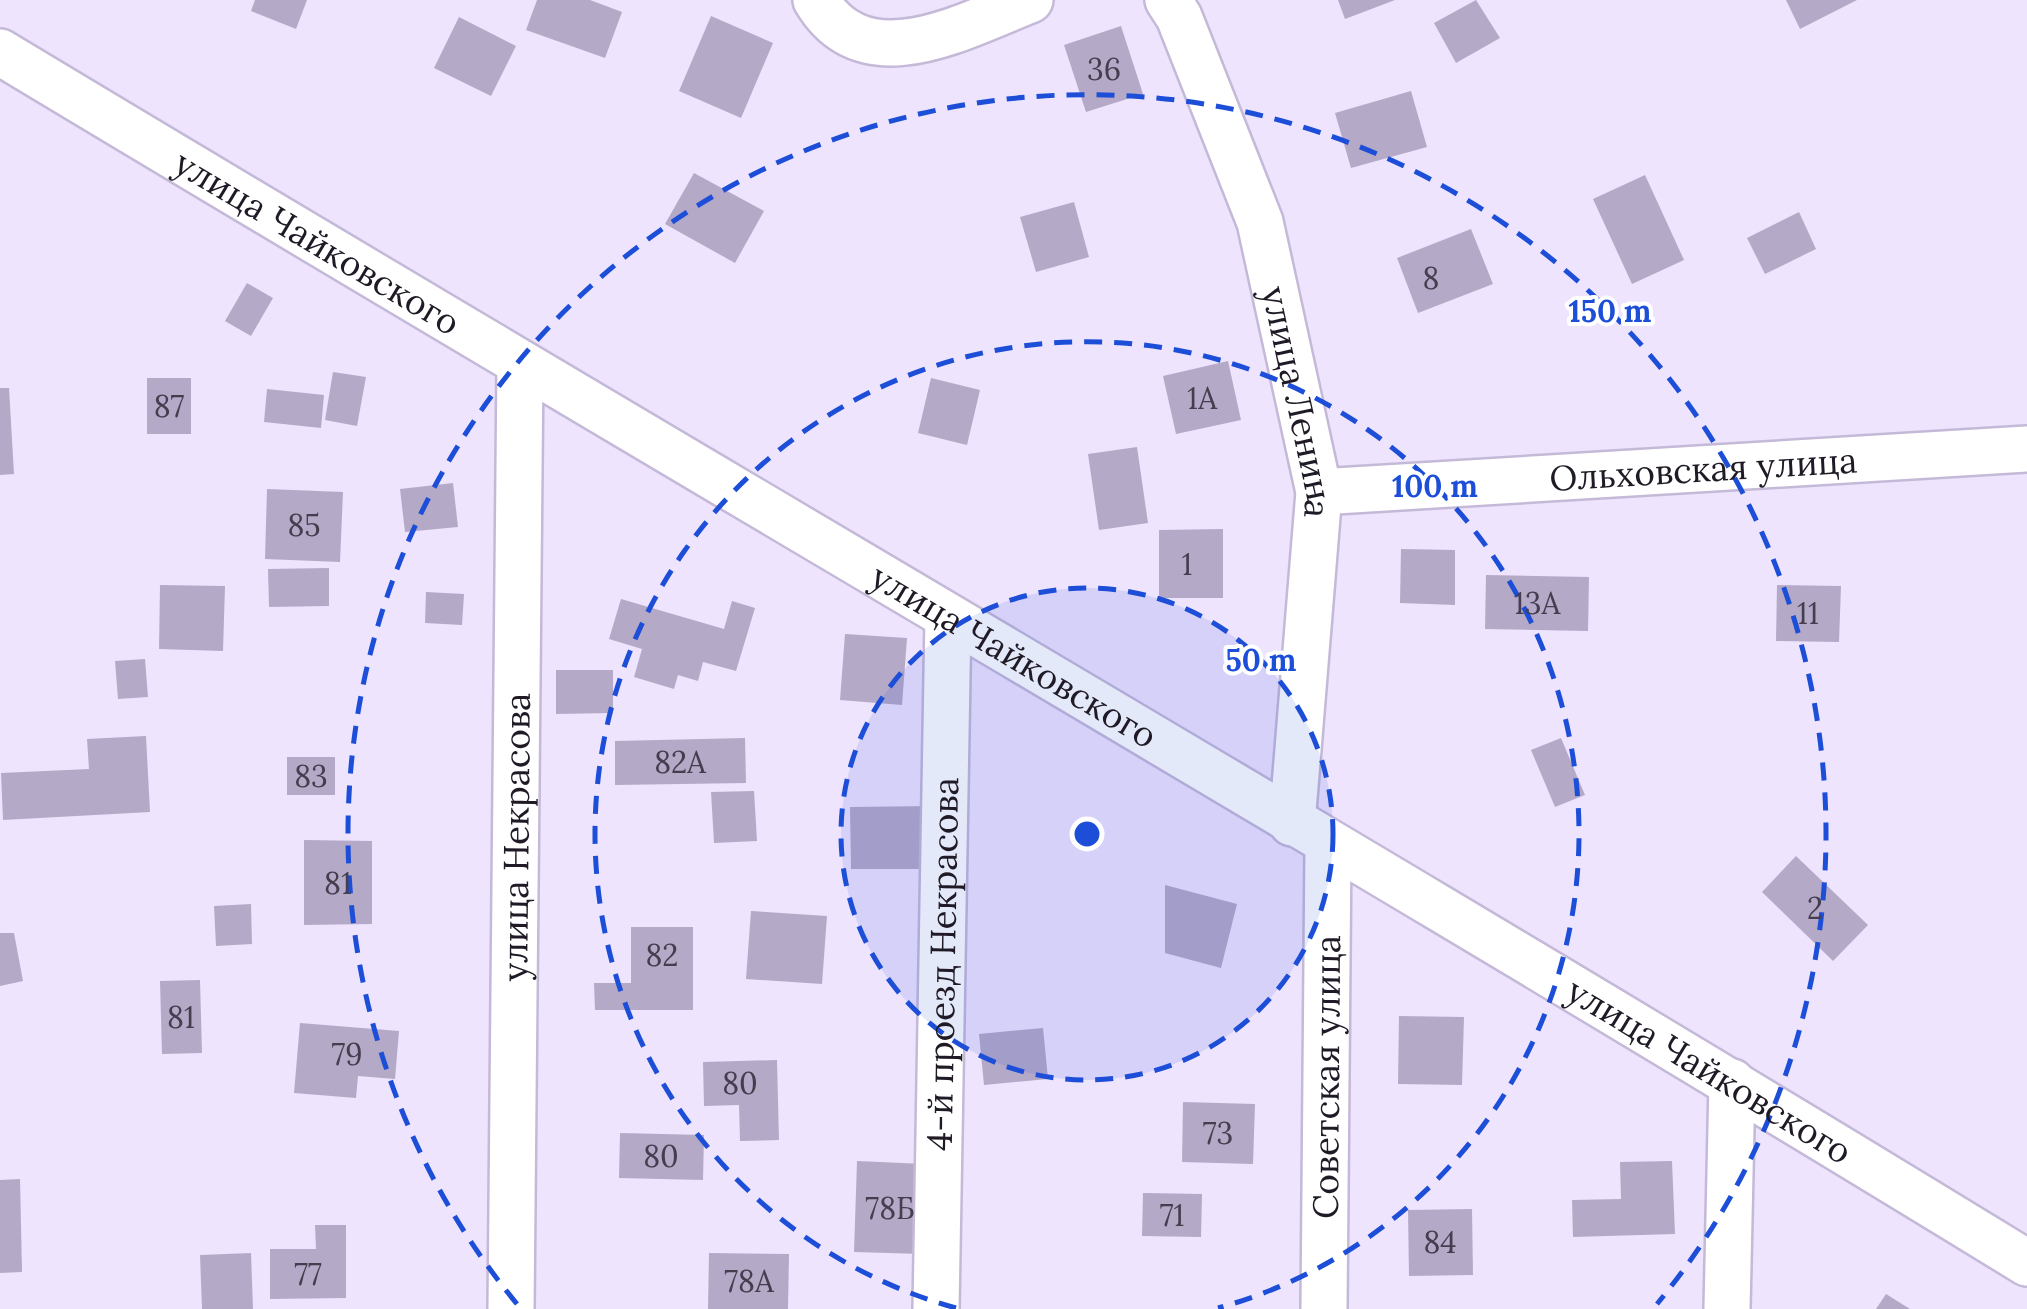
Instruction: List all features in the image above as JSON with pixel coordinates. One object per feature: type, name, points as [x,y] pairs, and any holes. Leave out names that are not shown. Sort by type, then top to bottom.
[{"type":"street","points":[[816,0],[850,36],[880,44],[928,40],[1030,0]]},
{"type":"street","name":"улица Ленина","points":[[1180,6],[1260,222],[1320,492],[1310,834]]},
{"type":"street","name":"улица Чайковского","points":[[0,52],[520,365],[1732,1082],[2027,1262]]},
{"type":"street","name":"улица Некрасова","points":[[511,1309],[520,365]]},
{"type":"street","name":"Ольховская улица","points":[[1320,492],[2027,449]]},
{"type":"street","name":"4-й проезд Некрасова","points":[[936,1309],[948,617]]},
{"type":"street","name":"Советская улица","points":[[1310,834],[1324,1309]]},
{"type":"street","points":[[1727,1309],[1732,1082]]},
{"type":"building","points":[[255,0],[307,0],[296,29],[251,11]]},
{"type":"building","points":[[537,0],[590,0],[622,12],[605,58],[526,30]]},
{"type":"building","points":[[1338,0],[1395,0],[1345,19]]},
{"type":"building","points":[[1476,0],[1500,38],[1456,63],[1434,23]]},
{"type":"building","points":[[1786,0],[1857,0],[1800,29]]},
{"type":"building","points":[[711,16],[773,43],[741,118],[679,91]]},
{"type":"building","points":[[459,17],[516,46],[491,96],[434,68]]},
{"type":"building","points":[[1121,26],[1143,94],[1086,112],[1064,45]]},
{"type":"building","points":[[1411,91],[1427,147],[1351,168],[1335,113]]},
{"type":"building","points":[[694,173],[764,211],[735,263],[665,224]]},
{"type":"building","points":[[1645,175],[1684,260],[1632,284],[1593,199]]},
{"type":"building","points":[[1074,202],[1089,257],[1036,272],[1020,217]]},
{"type":"building","points":[[1799,212],[1816,249],[1765,274],[1747,238]]},
{"type":"building","points":[[1471,229],[1493,284],[1418,313],[1397,258]]},
{"type":"building","points":[[247,283],[273,298],[251,336],[225,321]]},
{"type":"building","points":[[1228,361],[1241,420],[1176,434],[1163,376]]},
{"type":"building","points":[[333,372],[366,377],[357,426],[325,420]]},
{"type":"building","points":[[147,378],[191,378],[191,434],[147,434]]},
{"type":"building","points":[[931,378],[980,390],[967,445],[918,433]]},
{"type":"building","points":[[0,388],[9,388],[14,474],[0,475]]},
{"type":"building","points":[[267,389],[324,395],[321,428],[264,422]]},
{"type":"building","points":[[1137,447],[1148,523],[1099,530],[1088,454]]},
{"type":"building","points":[[453,483],[458,527],[405,532],[400,489]]},
{"type":"building","points":[[267,489],[343,492],[340,562],[265,559]]},
{"type":"building","points":[[1223,529],[1223,598],[1159,598],[1159,530]]},
{"type":"building","points":[[1401,549],[1455,550],[1455,605],[1400,603]]},
{"type":"building","points":[[329,568],[329,606],[269,607],[268,569]]},
{"type":"building","points":[[1486,575],[1589,577],[1588,631],[1485,629]]},
{"type":"building","points":[[160,585],[225,586],[223,651],[159,649]]},
{"type":"building","points":[[1777,585],[1841,586],[1839,642],[1776,641]]},
{"type":"building","points":[[426,592],[464,594],[462,625],[425,623]]},
{"type":"building","points":[[621,599],[724,629],[732,601],[755,608],[736,671],[703,662],[698,681],[678,675],[674,689],[634,677],[642,649],[609,639]]},
{"type":"building","points":[[845,634],[907,638],[902,705],[840,700]]},
{"type":"building","points":[[145,659],[148,697],[118,699],[115,661]]},
{"type":"building","points":[[556,670],[613,670],[613,713],[556,714]]},
{"type":"building","points":[[146,736],[150,812],[3,820],[1,773],[89,769],[87,739]]},
{"type":"building","points":[[745,738],[746,783],[615,785],[615,741]]},
{"type":"building","points":[[1561,738],[1585,795],[1555,807],[1531,750]]},
{"type":"building","points":[[287,757],[335,757],[335,795],[287,795]]},
{"type":"building","points":[[754,791],[757,841],[714,843],[711,792]]},
{"type":"building","points":[[934,806],[934,869],[851,869],[850,807]]},
{"type":"building","points":[[304,840],[372,841],[372,924],[304,925]]},
{"type":"building","points":[[1796,856],[1868,925],[1833,961],[1762,892]]},
{"type":"building","points":[[1165,885],[1237,904],[1221,968],[1165,953]]},
{"type":"building","points":[[251,904],[252,944],[216,946],[214,906]]},
{"type":"building","points":[[751,911],[827,916],[822,984],[746,979]]},
{"type":"building","points":[[631,927],[693,927],[693,1010],[595,1010],[594,983],[631,983]]},
{"type":"building","points":[[0,933],[14,933],[23,981],[0,986]]},
{"type":"building","points":[[200,980],[202,1053],[162,1054],[160,981]]},
{"type":"building","points":[[1399,1016],[1464,1017],[1462,1085],[1398,1084]]},
{"type":"building","points":[[300,1023],[399,1031],[395,1079],[358,1076],[356,1098],[294,1093]]},
{"type":"building","points":[[1043,1028],[1048,1079],[984,1085],[979,1034]]},
{"type":"building","points":[[777,1060],[779,1140],[740,1141],[739,1105],[704,1106],[703,1062]]},
{"type":"building","points":[[1183,1102],[1255,1104],[1253,1164],[1182,1162]]},
{"type":"building","points":[[620,1133],[704,1135],[703,1180],[619,1178]]},
{"type":"building","points":[[857,1161],[925,1164],[922,1254],[854,1252]]},
{"type":"building","points":[[1672,1161],[1675,1234],[1573,1237],[1572,1200],[1621,1199],[1620,1162]]},
{"type":"building","points":[[20,1179],[22,1272],[0,1273],[0,1180]]},
{"type":"building","points":[[1143,1193],[1202,1194],[1201,1237],[1142,1236]]},
{"type":"building","points":[[1472,1209],[1473,1275],[1409,1276],[1408,1210]]},
{"type":"building","points":[[315,1225],[346,1225],[346,1298],[270,1299],[270,1249],[316,1249]]},
{"type":"building","points":[[251,1253],[253,1309],[202,1309],[200,1255]]},
{"type":"building","points":[[709,1253],[789,1254],[788,1309],[708,1309]]},
{"type":"building","points":[[1886,1294],[1910,1309],[1876,1309]]}]
